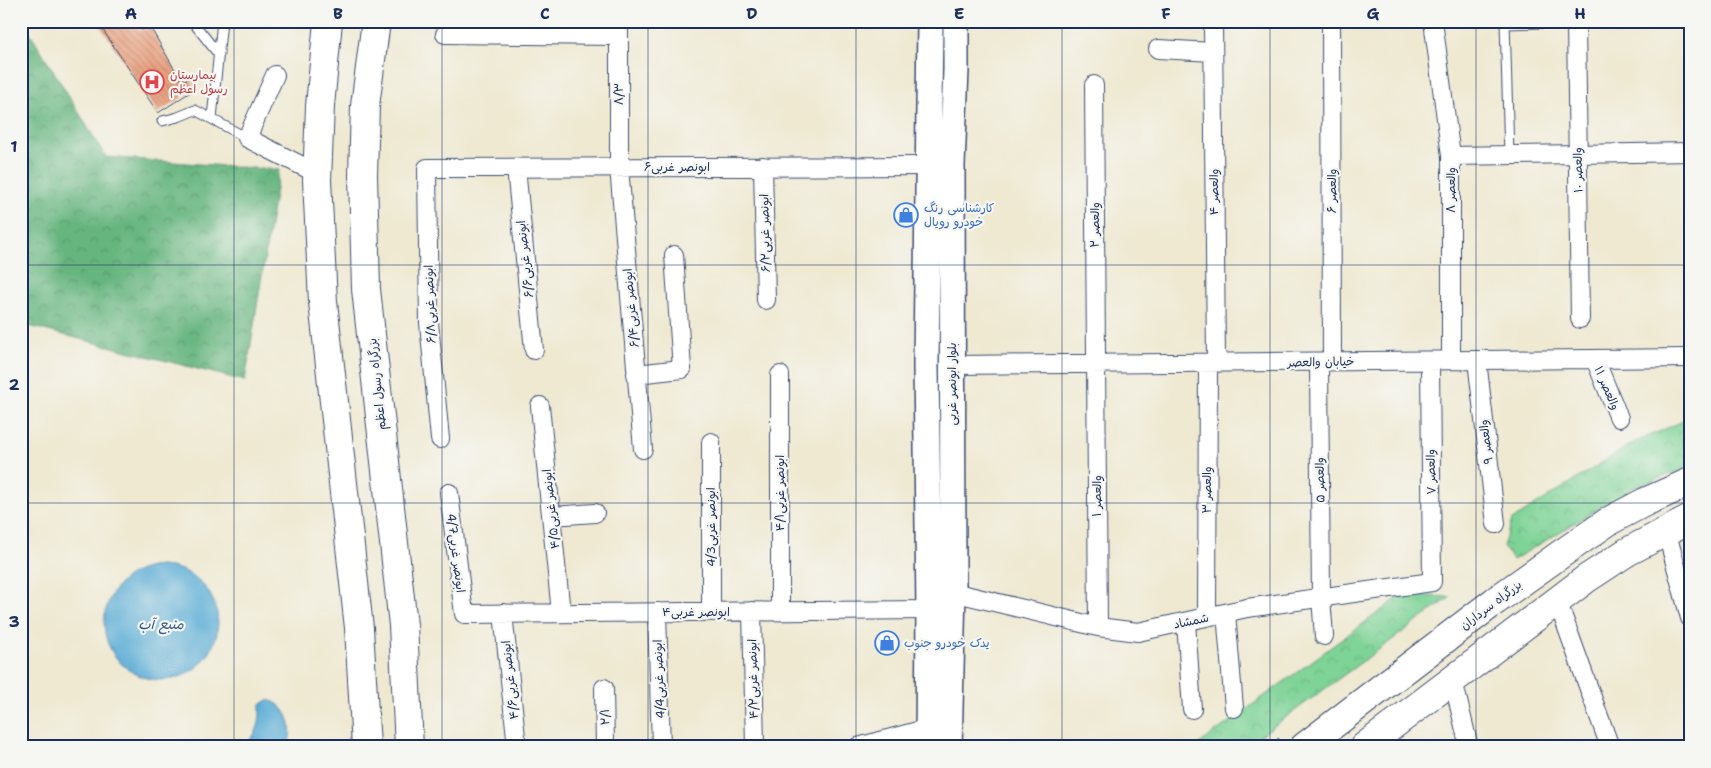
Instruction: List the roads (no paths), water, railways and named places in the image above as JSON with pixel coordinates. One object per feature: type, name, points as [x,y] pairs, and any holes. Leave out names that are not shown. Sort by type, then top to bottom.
[{"type":"highway","points":[[328,21],[320,106],[318,174],[324,302],[359,628],[366,747]]},
{"type":"highway","name":"بزرگراه رسول اعظم","points":[[376,21],[365,116],[363,175],[366,289],[403,625],[409,747]]},
{"type":"highway","name":"بزرگراه سرداران","points":[[1304,747],[1495,601],[1560,554],[1609,521],[1645,502],[1690,482]]},
{"type":"highway","points":[[1364,747],[1586,579],[1627,552],[1678,524]]},
{"type":"main road","name":"بلوار ابونصر غربی","points":[[928,737],[929,610],[926,373],[930,21]]},
{"type":"main road","name":"بلوار ابونصر غربی","points":[[949,747],[953,592],[952,165],[956,21]]},
{"type":"street","name":"والعصر ۴","points":[[1212,363],[1213,21]]},
{"type":"street","name":"والعصر ۶","points":[[1326,362],[1331,21]]},
{"type":"street","name":"والعصر ۸","points":[[1433,21],[1451,156],[1451,360]]},
{"type":"street","name":"والعصر ۱۰","points":[[1576,22],[1580,319]]},
{"type":"street","points":[[445,34],[619,29]]},
{"type":"street","name":"۸/۳","points":[[619,29],[619,167]]},
{"type":"street","points":[[1158,49],[1213,52]]},
{"type":"street","points":[[275,75],[247,138],[318,174]]},
{"type":"street","name":"والعصر ۲","points":[[1094,85],[1096,364]]},
{"type":"street","points":[[1451,156],[1690,152]]},
{"type":"street","name":"۶/۲ابونصر غربی","points":[[764,166],[766,300]]},
{"type":"street","name":"۶ابونصر غربی","points":[[427,168],[928,166]]},
{"type":"street","name":"۶/۴ابونصر غربی","points":[[619,167],[643,449]]},
{"type":"street","name":"۶/۸ابونصر غربی","points":[[427,168],[429,323],[440,439]]},
{"type":"street","name":"۶/۶ابونصر غربی","points":[[516,168],[534,350]]},
{"type":"street","points":[[636,374],[682,369],[674,255]]},
{"type":"street","name":"خیابان والعصر","points":[[952,365],[1690,358]]},
{"type":"street","name":"والعصر ۱۱","points":[[1595,359],[1620,418]]},
{"type":"street","name":"والعصر ۹","points":[[1477,360],[1496,524]]},
{"type":"street","name":"والعصر ۷","points":[[1430,361],[1432,582]]},
{"type":"street","name":"والعصر ۵","points":[[1324,636],[1321,598],[1326,362]]},
{"type":"street","name":"والعصر ۳","points":[[1207,617],[1212,363]]},
{"type":"street","name":"والعصر ۱","points":[[1096,364],[1098,627]]},
{"type":"street","name":"۴/۱ابونصر غربی","points":[[780,375],[780,611]]},
{"type":"street","name":"۴/۵ابونصر غربی","points":[[540,406],[562,613]]},
{"type":"street","name":"4/3ابونصر غربی","points":[[710,442],[711,612]]},
{"type":"street","name":"4/7ابونصر غربی","points":[[448,493],[464,614]]},
{"type":"street","points":[[552,516],[595,513]]},
{"type":"street","points":[[1678,524],[1690,618]]},
{"type":"street","name":"شمشاد","points":[[953,592],[1098,627],[1138,632],[1247,608],[1432,582]]},
{"type":"street","points":[[1557,600],[1610,747]]},
{"type":"street","name":"۴ابونصر غربی","points":[[464,614],[929,610]]},
{"type":"street","name":"4/4ابونصر غربی","points":[[658,612],[661,747]]},
{"type":"street","name":"۴/۲ابونصر غربی","points":[[752,612],[755,746]]},
{"type":"street","name":"۴/۶ابونصر غربی","points":[[503,613],[517,747]]},
{"type":"street","points":[[1226,613],[1234,708]]},
{"type":"street","points":[[1186,622],[1192,709]]},
{"type":"street","points":[[1453,680],[1469,747]]},
{"type":"street","name":"۲/۱","points":[[604,688],[605,747]]},
{"type":"street","points":[[858,747],[928,737]]},
{"type":"lane","points":[[192,21],[219,55]]},
{"type":"lane","points":[[1509,155],[1505,23],[1633,21]]},
{"type":"lane","points":[[212,118],[219,55],[220,24]]},
{"type":"lane","points":[[162,120],[178,117],[195,110],[247,138]]},
{"type":"water","name":"منبع آب","points":[[161,566],[183,570],[193,575],[209,591],[214,601],[218,623],[214,645],[209,655],[193,671],[183,676],[161,680],[139,676],[129,671],[113,655],[108,645],[104,623],[108,601],[113,591],[129,575],[139,570]]},
{"type":"water","points":[[268,700],[281,706],[288,718],[291,733],[287,747],[239,747],[254,735],[257,730],[260,705]]},
{"type":"place","name":"بیمارستان رسول اعظم","points":[[152,82]]},
{"type":"place","name":"کارشناسی رنگ خودرو رویال","points":[[906,215]]},
{"type":"place","name":"یدک خودرو جنوب","points":[[887,643]]}]
